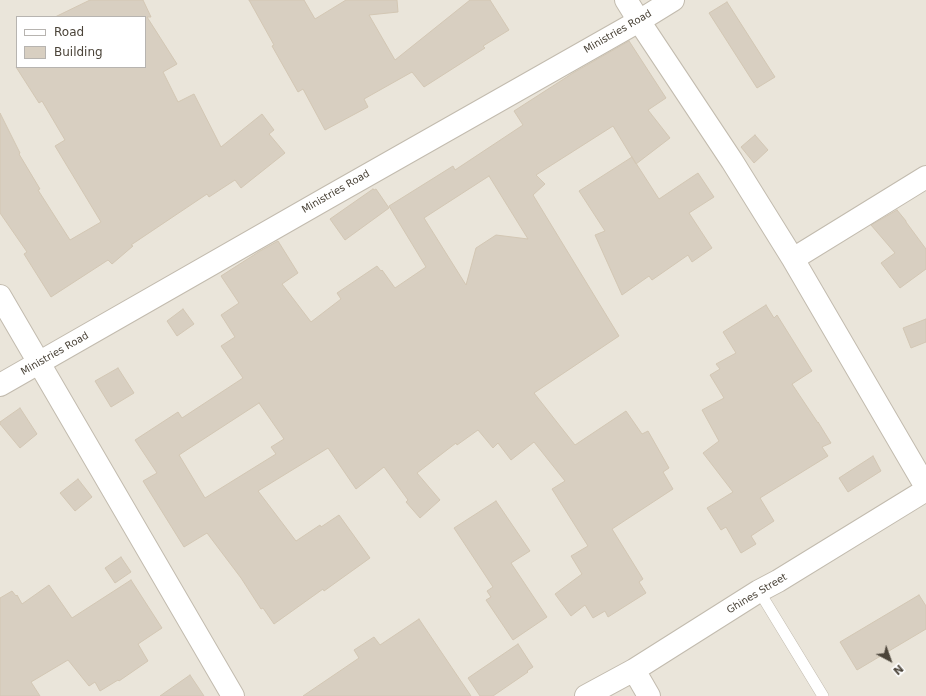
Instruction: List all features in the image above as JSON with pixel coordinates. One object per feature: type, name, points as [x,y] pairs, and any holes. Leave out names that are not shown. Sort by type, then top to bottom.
[{"type":"street","points":[[626,0],[732,161],[793,259],[926,489]]},
{"type":"street","name":"Ministries Road","points":[[0,385],[639,21],[673,0]]},
{"type":"street","points":[[793,259],[926,177]]},
{"type":"street","points":[[0,296],[233,696]]},
{"type":"street","name":"Ghines Street","points":[[586,696],[634,670],[926,489]]},
{"type":"street","points":[[634,670],[649,696]]},
{"type":"lane","points":[[759,592],[823,696]]},
{"type":"shaded area","points":[[0,0],[926,0],[926,696],[0,696]]},
{"type":"building","points":[[90,0],[143,0],[151,17],[147,17],[177,64],[163,72],[178,102],[194,94],[221,147],[262,114],[274,130],[269,134],[285,153],[241,188],[235,180],[209,197],[207,194],[131,245],[133,246],[112,264],[108,260],[51,297],[24,254],[27,252],[0,213],[0,113],[20,153],[19,154],[40,189],[38,190],[70,240],[101,222],[55,146],[65,140],[42,101],[39,103],[17,68],[146,68],[146,16],[57,16]]},
{"type":"building","points":[[249,0],[304,0],[315,19],[346,0],[397,0],[398,12],[369,15],[395,60],[470,0],[490,0],[509,30],[483,46],[485,48],[424,87],[412,72],[364,99],[368,107],[325,130],[303,89],[298,92],[272,46],[274,45]]},
{"type":"building","points":[[727,2],[775,77],[757,88],[709,13]]},
{"type":"building","points":[[629,41],[666,98],[648,110],[670,138],[636,164],[613,126],[536,175],[545,184],[533,195],[619,336],[534,393],[575,445],[626,411],[642,434],[648,431],[669,468],[663,472],[673,489],[612,529],[643,579],[639,582],[646,593],[608,617],[605,611],[593,618],[585,605],[571,616],[555,594],[582,574],[571,556],[588,546],[552,489],[565,481],[534,442],[511,460],[498,443],[493,448],[478,430],[457,445],[456,443],[417,473],[440,500],[420,518],[406,502],[408,500],[384,467],[356,489],[328,448],[258,491],[296,541],[320,525],[321,527],[339,515],[370,558],[274,624],[263,608],[261,609],[241,578],[207,533],[184,547],[143,481],[157,473],[135,440],[178,412],[182,418],[243,378],[221,346],[235,337],[221,315],[239,303],[221,276],[278,241],[298,273],[282,284],[311,322],[341,299],[337,293],[377,266],[381,271],[382,270],[395,288],[426,267],[389,206],[453,166],[455,170],[523,125],[514,111],[573,73]],"holes":[[[489,176],[528,239],[496,235],[476,248],[466,285],[424,218]],[[259,403],[284,439],[271,447],[276,454],[205,498],[179,455]]]},
{"type":"building","points":[[755,135],[768,150],[754,163],[741,147]]},
{"type":"building","points":[[632,157],[659,199],[698,173],[714,197],[689,213],[712,248],[692,262],[688,255],[652,280],[649,276],[622,295],[595,235],[605,231],[579,191]]},
{"type":"building","points":[[373,189],[376,189],[389,208],[345,240],[330,219]]},
{"type":"building","points":[[897,210],[926,249],[926,269],[900,288],[881,263],[895,253],[871,225]]},
{"type":"building","points":[[766,305],[774,318],[777,315],[812,371],[792,384],[831,443],[822,447],[828,456],[760,498],[774,521],[751,536],[756,544],[741,553],[726,527],[721,530],[707,508],[733,492],[703,453],[719,441],[702,410],[724,398],[710,375],[720,369],[716,364],[736,353],[723,332]]},
{"type":"building","points":[[183,309],[194,324],[177,336],[167,321]]},
{"type":"building","points":[[926,319],[926,342],[911,348],[903,328]]},
{"type":"building","points":[[118,368],[134,393],[111,407],[95,381]]},
{"type":"building","points":[[20,408],[37,434],[20,448],[0,424],[0,422]]},
{"type":"building","points":[[873,456],[881,471],[848,492],[839,478]]},
{"type":"building","points":[[78,479],[92,497],[75,511],[60,493]]},
{"type":"building","points":[[496,501],[530,551],[511,563],[547,617],[513,640],[486,600],[491,597],[487,591],[493,587],[454,528]]},
{"type":"building","points":[[121,557],[131,572],[115,583],[105,568]]},
{"type":"building","points":[[131,580],[162,628],[138,644],[148,661],[119,681],[118,680],[100,691],[95,682],[89,686],[68,660],[31,682],[40,696],[0,696],[0,598],[12,591],[16,596],[17,595],[22,604],[49,585],[72,618]]},
{"type":"building","points":[[919,595],[926,606],[926,629],[857,670],[840,642]]},
{"type":"building","points":[[419,619],[471,696],[303,696],[359,658],[354,650],[374,637],[380,645]]},
{"type":"building","points":[[518,644],[533,667],[493,696],[480,696],[468,678]]},
{"type":"building","points":[[190,675],[204,696],[160,696]]}]
